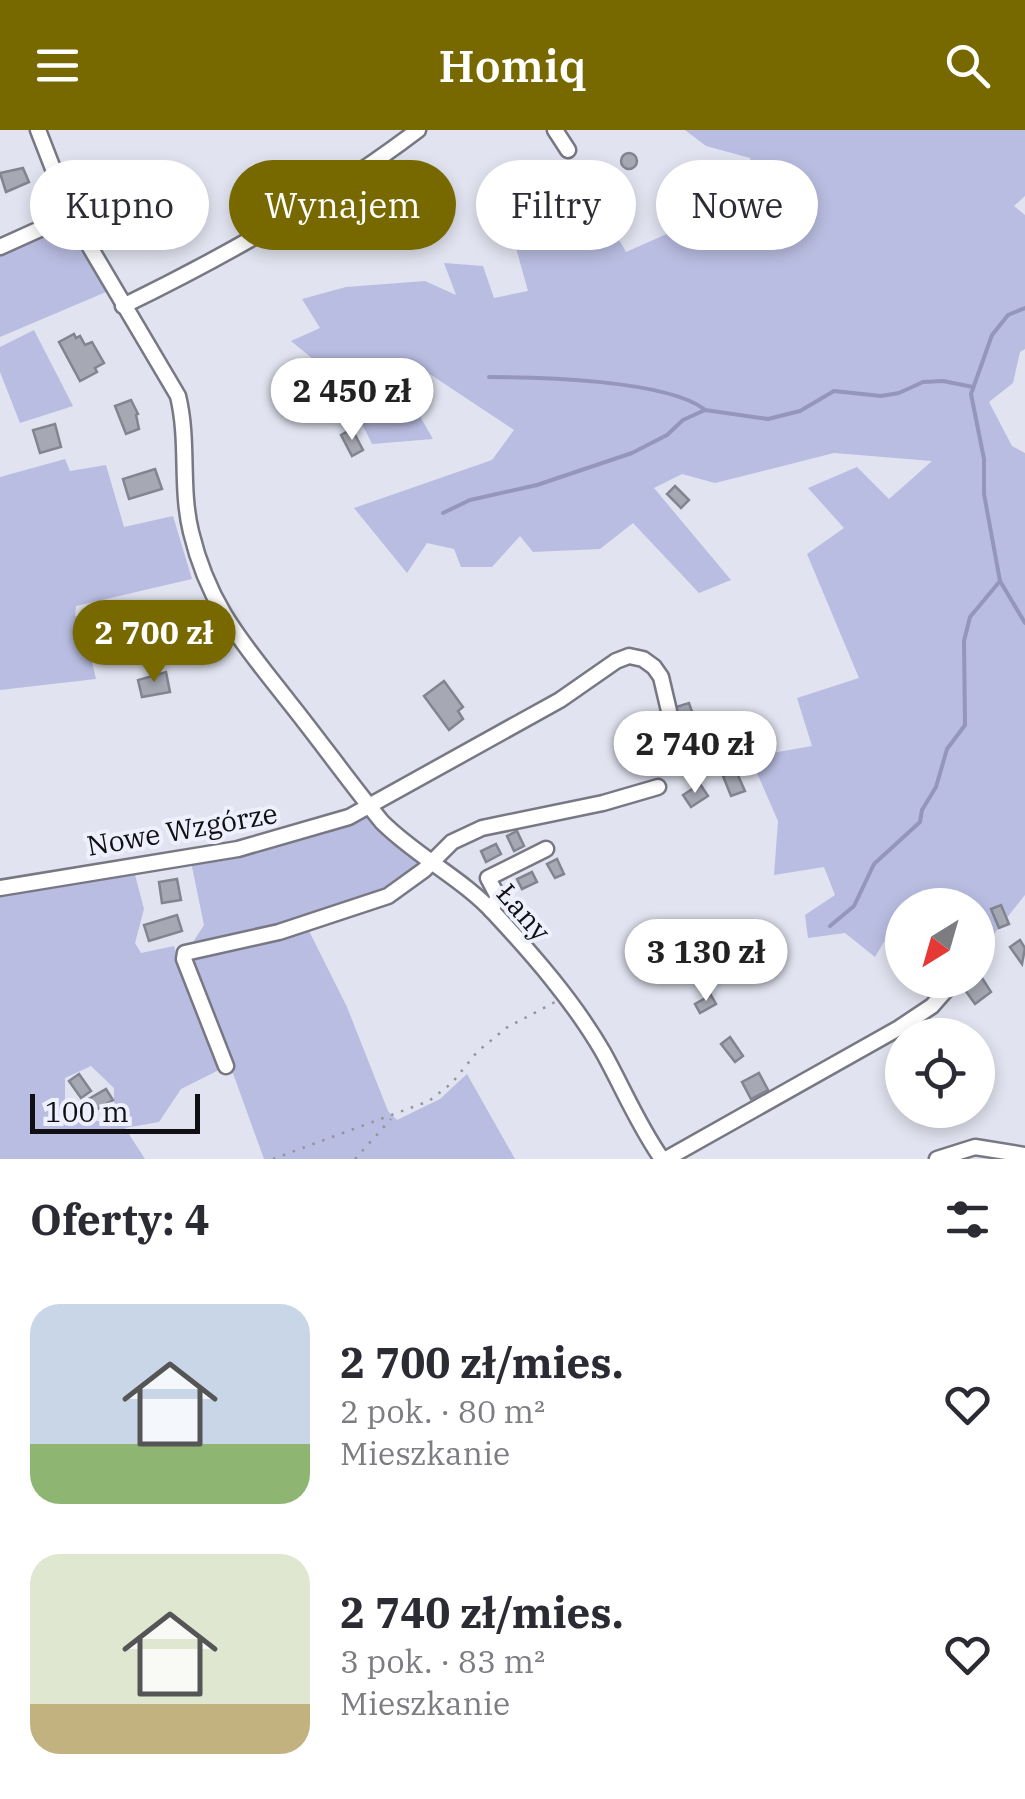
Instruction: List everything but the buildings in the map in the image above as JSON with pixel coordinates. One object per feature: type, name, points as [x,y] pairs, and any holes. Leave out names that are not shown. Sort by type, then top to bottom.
[{"type":"street","name":"Łany","points":[[38,130],[50,160]]},
{"type":"street","points":[[123,306],[264,232],[418,130]]},
{"type":"street","points":[[554,130],[568,150]]},
{"type":"street","points":[[0,247],[30,233]]},
{"type":"street","name":"Łany","points":[[91,250],[178,396],[184,423],[188,519],[202,570],[219,611],[370,808],[401,841],[492,910],[564,996],[603,1053],[643,1132],[664,1159]]},
{"type":"street","name":"Nowe Wzgórze","points":[[0,888],[238,849],[317,828],[370,808],[560,700],[628,656],[643,658],[654,667],[661,677],[670,712]]},
{"type":"street","points":[[226,1066],[184,959],[190,949],[226,946],[342,914],[388,896],[452,842],[482,828],[603,803],[658,786]]},
{"type":"street","points":[[492,910],[498,897],[488,878],[546,849]]},
{"type":"street","points":[[664,1159],[899,1028],[939,998]]},
{"type":"street","points":[[937,1159],[975,1147],[1025,1154]]},
{"type":"path","points":[[568,150],[573,160]]},
{"type":"path","points":[[273,1159],[429,1102],[506,1028],[564,996]]},
{"type":"path","points":[[355,1159],[392,1118]]},
{"type":"shaded area","points":[[685,130],[1025,130],[1025,196],[1014,206],[1025,215],[1025,349],[1020,352],[1013,383],[989,402],[1012,446],[1025,453],[1025,895],[995,933],[995,888],[885,888],[885,940],[875,957],[845,933],[808,938],[805,915],[835,895],[824,867],[774,875],[778,821],[750,757],[812,746],[797,698],[859,678],[807,554],[844,528],[808,488],[857,467],[889,499],[932,461],[834,453],[715,483],[682,474],[654,488],[731,580],[699,593],[633,523],[600,549],[533,552],[520,536],[492,567],[461,567],[454,549],[427,543],[407,573],[354,508],[492,460],[514,430],[407,359],[394,371],[433,439],[372,444],[342,383],[291,341],[320,328],[302,299],[346,287],[425,281],[456,295],[444,263],[483,266],[494,298],[528,291],[517,250],[626,252],[656,239],[656,250],[818,250],[818,160],[751,160],[706,146]]},
{"type":"shaded area","points":[[30,238],[30,250],[83,250],[106,292],[0,337],[0,251]]},
{"type":"shaded area","points":[[34,330],[73,406],[20,423],[0,372],[0,347]]},
{"type":"shaded area","points":[[65,459],[70,471],[106,465],[124,527],[173,516],[192,579],[76,606],[75,616],[81,616],[96,679],[0,690],[0,477]]},
{"type":"shaded area","points":[[366,816],[418,863],[395,882],[342,909],[313,918],[193,942],[204,925],[191,862]]},
{"type":"shaded area","points":[[134,871],[144,909],[135,943],[141,953],[174,946],[185,985],[221,1069],[181,1089],[159,1122],[125,1128],[145,1159],[0,1159],[0,896]],"holes":[[[91,1066],[114,1088],[114,1124],[65,1115],[65,1078]]]},
{"type":"shaded area","points":[[308,929],[347,1007],[388,1111],[397,1120],[440,1099],[467,1074],[515,1159],[264,1159],[192,960]]},
{"type":"waterway","points":[[1025,308],[1008,315],[992,335],[971,394],[1000,581],[1025,623]]},
{"type":"waterway","points":[[489,377],[569,379],[632,386],[686,399],[704,409]]},
{"type":"waterway","points":[[443,513],[470,500],[537,485],[632,453],[705,410],[768,419],[800,411],[834,391],[881,396],[923,382],[943,381],[973,387]]},
{"type":"waterway","points":[[830,926],[854,906],[874,864],[920,822],[947,749],[965,725],[964,641],[970,617],[1000,581]]}]
